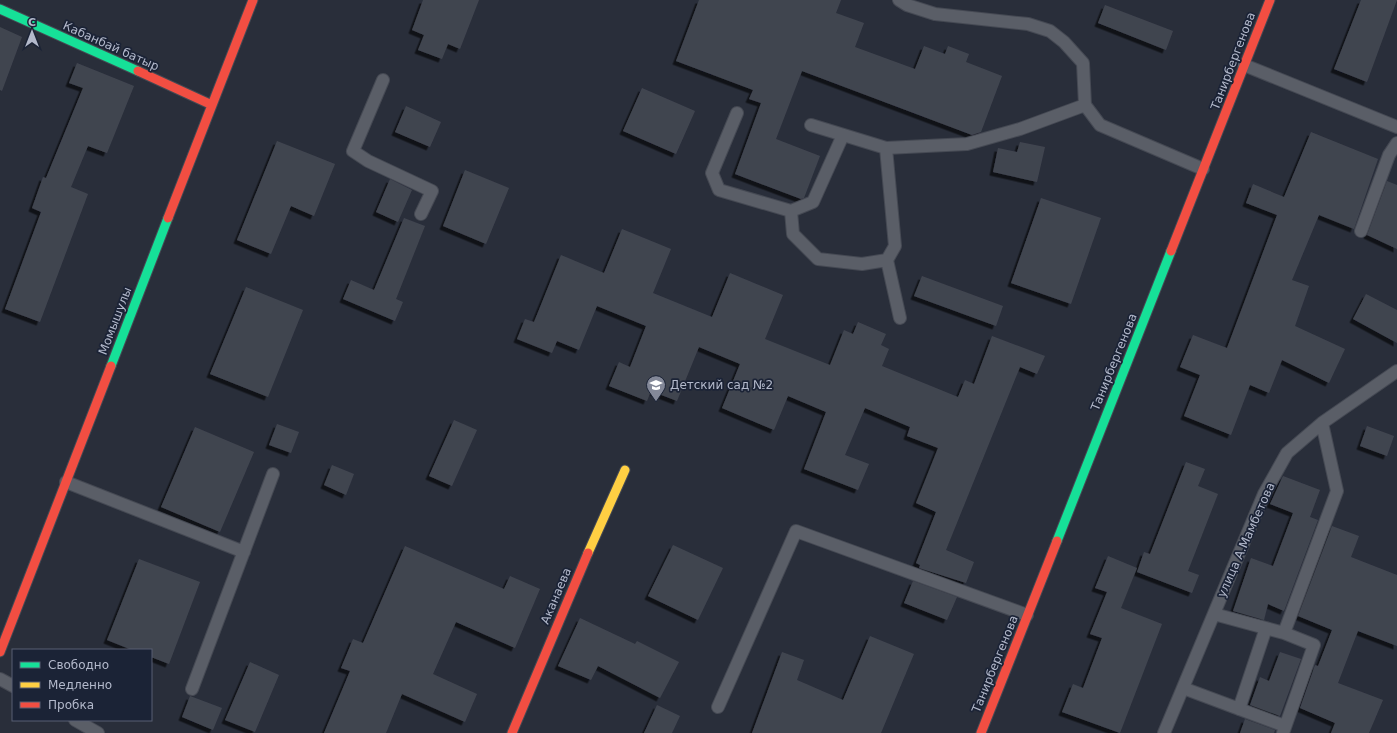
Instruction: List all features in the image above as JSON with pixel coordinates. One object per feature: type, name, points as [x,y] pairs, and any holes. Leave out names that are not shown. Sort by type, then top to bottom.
[{"type":"street","name":"Момышулы","points":[[0,652],[253,0]]},
{"type":"street","name":"Танирбергенова","points":[[981,733],[1270,0]]},
{"type":"street","name":"Кабанбай батыр","points":[[0,9],[212,106]]},
{"type":"street","name":"Аканаева","points":[[512,733],[566,601],[625,470]]},
{"type":"lane","points":[[899,0],[907,5],[935,14],[1028,24],[1050,31],[1064,42],[1083,63],[1085,105],[1100,125],[1204,169]]},
{"type":"lane","points":[[1244,65],[1397,127]]},
{"type":"lane","points":[[383,80],[353,151],[368,160],[432,191],[421,214]]},
{"type":"lane","points":[[811,125],[886,148],[967,144],[1020,129],[1085,105]]},
{"type":"lane","points":[[737,113],[712,173],[719,190],[791,211],[813,202],[843,135]]},
{"type":"lane","points":[[1361,231],[1389,155],[1397,143]]},
{"type":"lane","points":[[886,148],[895,246],[887,260],[900,318]]},
{"type":"lane","points":[[791,211],[792,234],[818,259],[862,264],[887,260]]},
{"type":"lane","name":"улица А.Мамбетова","points":[[1164,733],[1264,494],[1287,453],[1322,424],[1397,371]]},
{"type":"lane","points":[[1284,633],[1337,491],[1322,424]]},
{"type":"lane","points":[[192,689],[273,474]]},
{"type":"lane","points":[[66,482],[244,552]]},
{"type":"lane","points":[[718,707],[796,531],[1027,615]]},
{"type":"lane","points":[[1183,688],[1239,709],[1284,730],[1314,645],[1284,633],[1214,614]]},
{"type":"lane","points":[[1239,709],[1266,628]]},
{"type":"lane","points":[[0,679],[12,685]]},
{"type":"lane","points":[[77,721],[98,733]]},
{"type":"building","points":[[423,0],[479,0],[460,49],[448,44],[442,59],[418,50],[424,35],[412,30]]},
{"type":"building","points":[[699,0],[841,0],[836,13],[864,23],[855,47],[915,69],[924,46],[945,54],[948,46],[969,54],[966,62],[1002,76],[981,132],[972,135],[802,71],[776,139],[820,156],[804,198],[801,199],[735,174],[761,103],[749,99],[753,90],[676,61]]},
{"type":"building","points":[[1361,0],[1397,0],[1367,82],[1334,69]]},
{"type":"building","points":[[1105,5],[1173,31],[1166,50],[1098,23]]},
{"type":"building","points":[[0,27],[22,37],[2,91],[0,90]]},
{"type":"building","points":[[77,63],[134,86],[107,153],[88,146],[71,187],[88,194],[40,322],[5,309],[41,212],[32,208],[43,177],[46,178],[83,88],[69,83]]},
{"type":"building","points":[[642,88],[695,111],[676,154],[623,131]]},
{"type":"building","points":[[406,106],[441,122],[430,147],[395,132]]},
{"type":"building","points":[[1311,132],[1378,159],[1354,229],[1319,215],[1292,280],[1309,286],[1295,326],[1345,349],[1329,383],[1282,360],[1269,393],[1250,385],[1231,435],[1184,416],[1200,375],[1180,367],[1193,335],[1227,348],[1277,215],[1246,203],[1253,184],[1284,197]]},
{"type":"building","points":[[277,141],[335,164],[314,216],[291,206],[271,254],[237,240]]},
{"type":"building","points":[[1020,142],[1045,147],[1037,182],[993,172],[998,148],[1017,152]]},
{"type":"building","points":[[465,170],[509,188],[486,244],[443,226]]},
{"type":"building","points":[[390,179],[412,190],[398,222],[376,212]]},
{"type":"building","points":[[1387,181],[1397,185],[1397,249],[1367,235]]},
{"type":"building","points":[[1041,198],[1101,218],[1071,304],[1011,283]]},
{"type":"building","points":[[404,218],[425,226],[396,299],[403,302],[395,321],[343,299],[351,280],[374,290]]},
{"type":"building","points":[[622,229],[671,249],[653,293],[712,317],[730,273],[783,295],[765,339],[830,365],[844,330],[853,334],[858,322],[886,334],[881,345],[889,349],[882,366],[958,397],[965,380],[974,384],[992,336],[1045,356],[1037,374],[1020,367],[946,550],[974,562],[966,583],[919,568],[920,565],[916,563],[936,512],[916,503],[938,448],[907,436],[910,427],[865,408],[845,455],[869,464],[858,490],[804,469],[826,412],[788,396],[774,430],[722,408],[740,364],[699,347],[677,401],[651,391],[647,401],[609,386],[619,362],[630,367],[646,326],[597,306],[579,350],[557,341],[552,353],[517,339],[525,319],[534,322],[561,255],[604,273]]},
{"type":"building","points":[[922,276],[1003,306],[996,326],[914,296]]},
{"type":"building","points":[[246,287],[303,310],[268,397],[210,374]]},
{"type":"building","points":[[1366,294],[1397,310],[1397,343],[1353,319]]},
{"type":"building","points":[[454,420],[477,430],[452,486],[429,476]]},
{"type":"building","points":[[277,424],[299,432],[291,453],[269,445]]},
{"type":"building","points":[[1367,426],[1394,436],[1387,456],[1360,446]]},
{"type":"building","points":[[195,427],[254,452],[220,532],[161,507]]},
{"type":"building","points":[[1186,462],[1205,469],[1198,486],[1218,494],[1188,571],[1199,575],[1192,593],[1137,572],[1144,552],[1150,554]]},
{"type":"building","points":[[332,465],[354,474],[346,495],[324,485]]},
{"type":"building","points":[[1283,476],[1320,490],[1310,517],[1318,520],[1284,611],[1268,604],[1264,620],[1233,611],[1251,558],[1273,566],[1293,513],[1270,504]]},
{"type":"building","points":[[1332,526],[1359,536],[1351,557],[1397,575],[1397,646],[1358,631],[1338,683],[1383,700],[1369,733],[1331,733],[1335,723],[1300,708],[1315,665],[1318,666],[1332,630],[1298,616]]},
{"type":"building","points":[[673,545],[723,568],[698,620],[648,596]]},
{"type":"building","points":[[405,546],[504,589],[510,576],[540,589],[515,648],[456,622],[433,674],[477,694],[465,722],[402,694],[386,733],[324,733],[350,671],[341,668],[353,639],[363,643]]},
{"type":"building","points":[[1108,556],[1137,568],[1121,608],[1162,624],[1120,733],[1062,712],[1073,684],[1083,688],[1102,638],[1090,634],[1107,592],[1095,588]]},
{"type":"building","points":[[139,559],[200,582],[169,664],[152,657],[152,649],[130,649],[107,640]]},
{"type":"building","points":[[913,581],[957,597],[947,620],[904,603]]},
{"type":"building","points":[[580,618],[635,644],[637,641],[679,662],[660,698],[598,666],[591,680],[558,666]]},
{"type":"building","points":[[870,636],[914,654],[881,733],[752,733],[782,652],[804,660],[797,680],[843,700]]},
{"type":"building","points":[[1280,652],[1301,659],[1280,716],[1250,705],[1260,677],[1269,681]]},
{"type":"building","points":[[250,662],[279,675],[255,732],[225,720]]},
{"type":"building","points":[[190,696],[222,708],[213,730],[182,717]]},
{"type":"building","points":[[657,705],[680,716],[672,733],[644,733]]},
{"type":"building","points":[[1245,719],[1275,730],[1274,733],[1240,733]]},
{"type":"traffic: fast","points":[[0,9],[138,71]]},
{"type":"traffic: fast","points":[[111,366],[168,218]]},
{"type":"traffic: fast","points":[[1057,541],[1171,251]]},
{"type":"traffic: slow","points":[[588,553],[625,470]]},
{"type":"traffic: jam","points":[[168,218],[253,0]]},
{"type":"traffic: jam","points":[[1171,251],[1270,0]]},
{"type":"traffic: jam","points":[[138,71],[212,105]]},
{"type":"traffic: jam","points":[[0,652],[111,366]]},
{"type":"traffic: jam","points":[[981,733],[1057,541]]},
{"type":"traffic: jam","points":[[512,733],[588,553]]},
{"type":"place","name":"Детский сад №2","points":[[656,402]]}]
